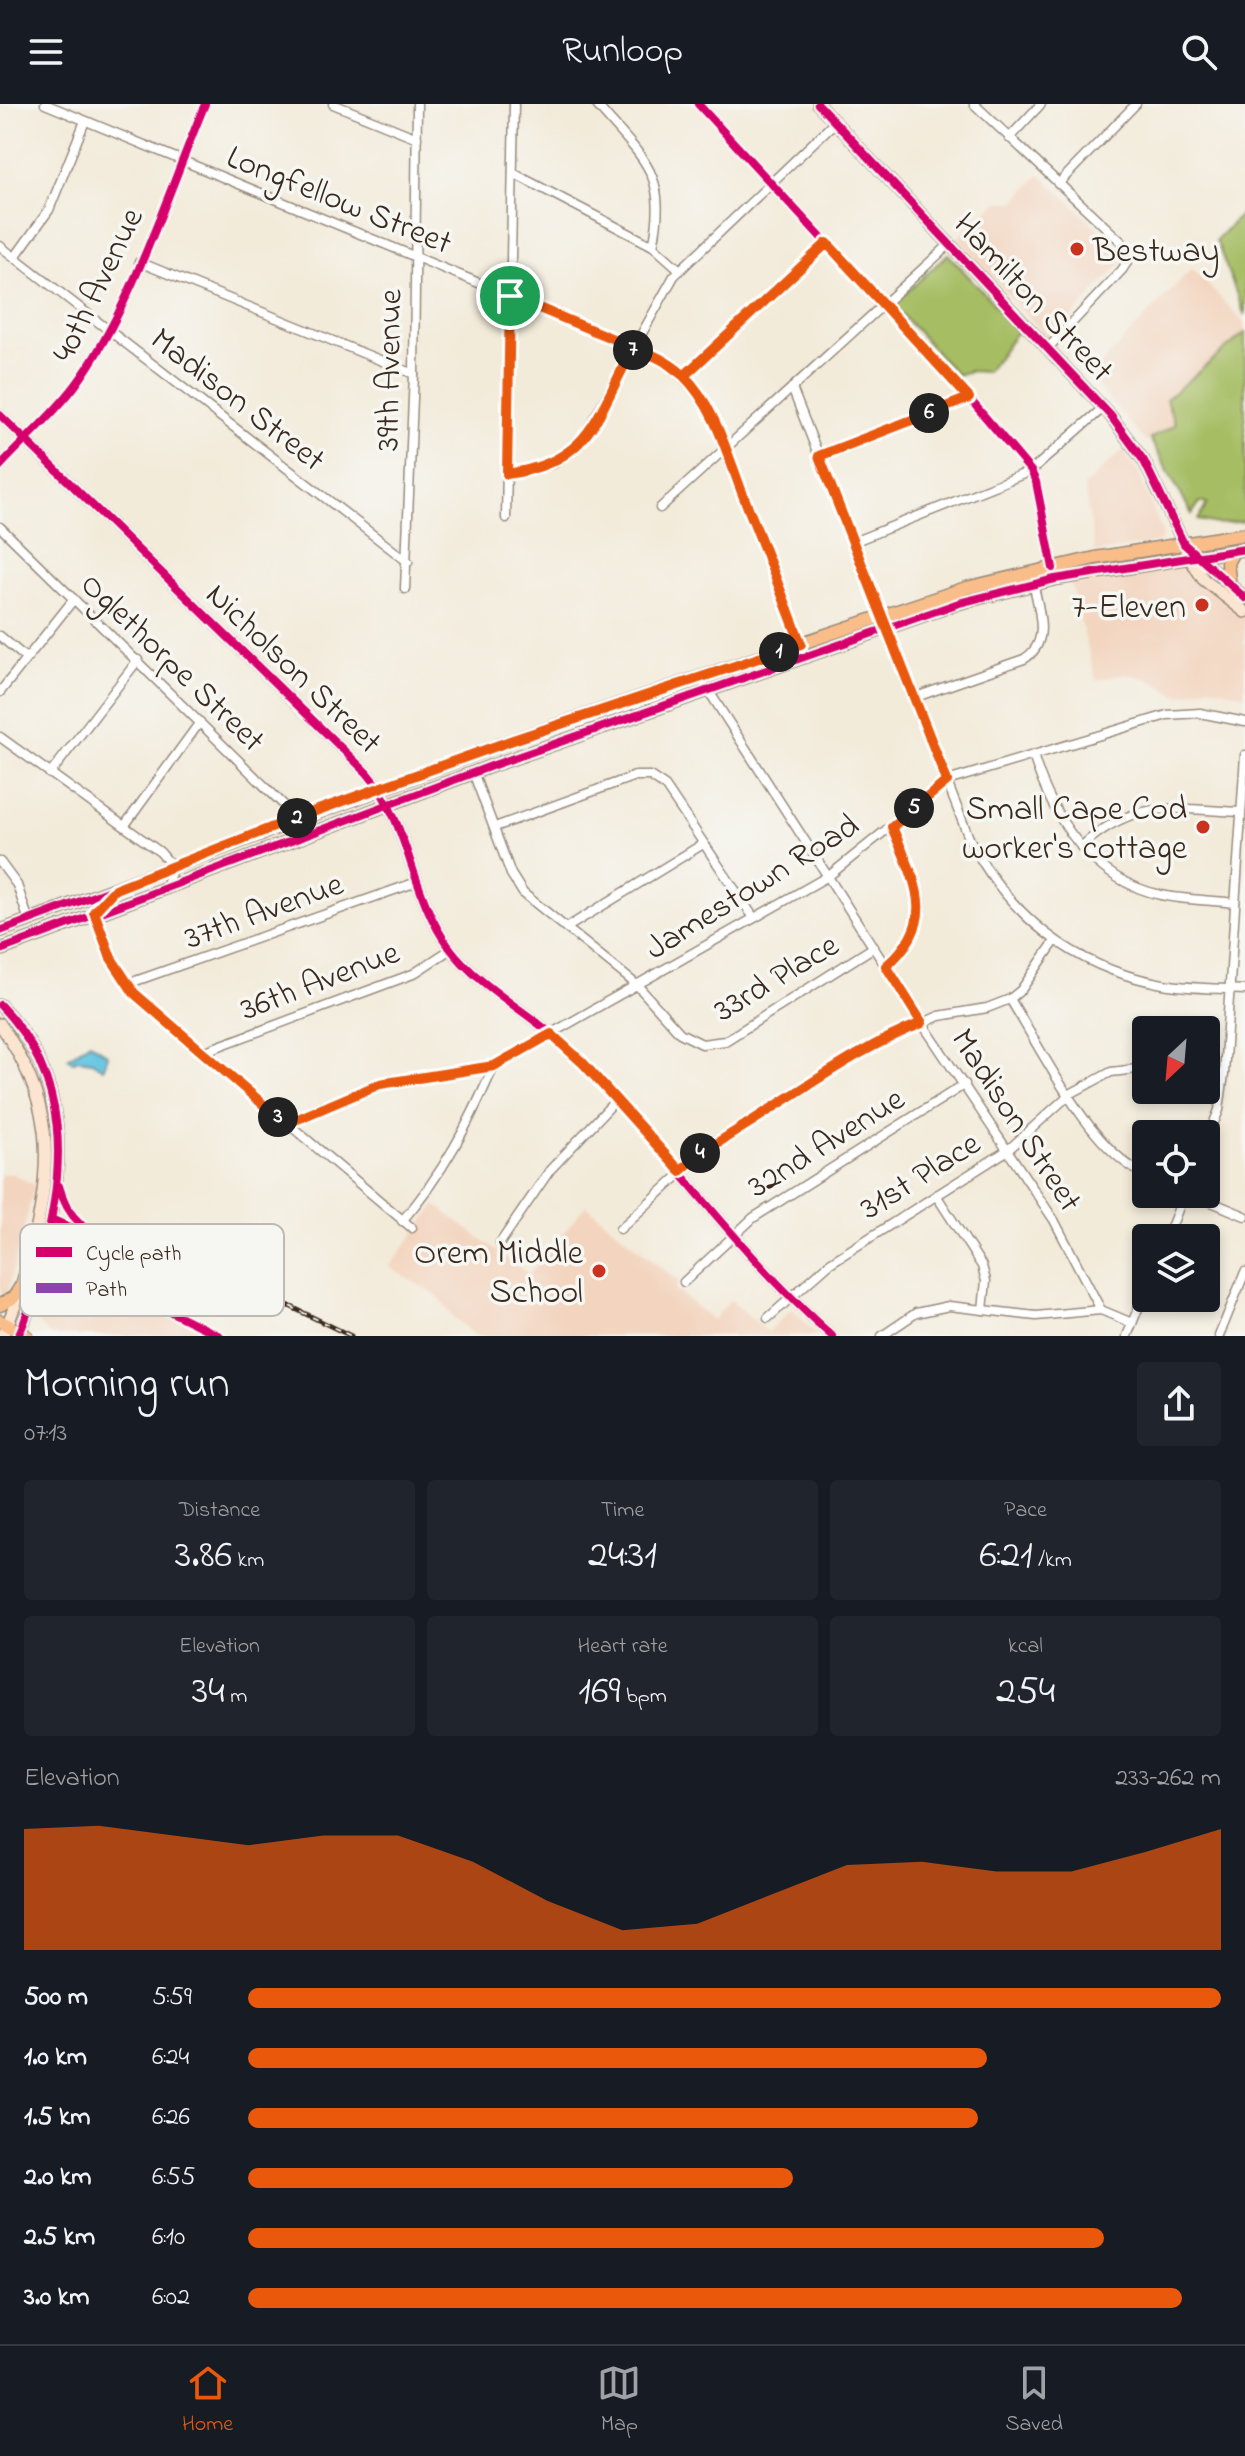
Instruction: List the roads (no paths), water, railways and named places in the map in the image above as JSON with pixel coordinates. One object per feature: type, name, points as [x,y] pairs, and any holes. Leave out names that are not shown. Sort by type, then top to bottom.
[{"type":"main road","name":"Hamilton Street","points":[[818,104],[1103,408],[1144,461],[1203,579],[1245,612]]},
{"type":"main road","points":[[0,931],[296,818],[513,740],[701,679],[804,650],[885,622],[966,588],[1189,552],[1245,534]]},
{"type":"main road","points":[[1032,578],[1053,568],[1189,552],[1240,550]]},
{"type":"main road","points":[[1230,587],[1227,563],[1240,550]]},
{"type":"main road","name":"Hamilton Street","points":[[1189,552],[1245,598]]},
{"type":"main road","points":[[0,950],[473,772],[708,690],[804,650]]},
{"type":"main road","points":[[95,916],[96,907],[115,889]]},
{"type":"main road","points":[[0,1005],[17,1025],[45,1078],[58,1122],[60,1154],[52,1224]]},
{"type":"main road","points":[[0,1024],[16,1046]]},
{"type":"main road","points":[[17,1025],[13,1034],[40,1102],[47,1157],[43,1201],[37,1224]]},
{"type":"main road","points":[[20,1288],[3,1327],[22,1335]]},
{"type":"main road","points":[[0,1305],[14,1297],[20,1288]]},
{"type":"street","name":"Longfellow Street","points":[[45,104],[663,360],[684,376],[707,406],[804,650]]},
{"type":"street","name":"40th Avenue","points":[[0,466],[76,385],[109,329],[205,104]]},
{"type":"street","points":[[333,104],[417,138]]},
{"type":"street","name":"39th Avenue","points":[[405,589],[414,374],[417,104]]},
{"type":"street","points":[[506,518],[514,104]]},
{"type":"street","points":[[596,104],[654,176],[659,208],[653,246]]},
{"type":"street","points":[[698,104],[969,398],[1031,471],[1053,568]]},
{"type":"street","points":[[974,104],[1128,248],[1129,259],[1048,348]]},
{"type":"street","points":[[1009,138],[1041,104]]},
{"type":"street","points":[[1058,184],[1136,104]]},
{"type":"street","points":[[15,257],[46,217],[85,121]]},
{"type":"street","points":[[507,474],[541,468],[573,452],[587,433],[680,270],[835,122]]},
{"type":"street","points":[[513,173],[653,246],[680,270]]},
{"type":"street","points":[[684,376],[827,243]]},
{"type":"street","points":[[660,508],[951,243]]},
{"type":"street","name":"Madison Street","points":[[0,246],[408,562]]},
{"type":"street","points":[[139,262],[414,374]]},
{"type":"street","points":[[792,388],[969,838],[989,874],[1025,918],[1079,956],[1133,978],[1175,986],[1245,990]]},
{"type":"street","points":[[819,456],[969,398]]},
{"type":"street","points":[[853,542],[1031,471],[1103,408]]},
{"type":"street","name":"Nicholson Street","points":[[0,415],[379,789],[390,803],[434,923],[451,949],[486,983],[551,1034],[616,1100],[832,1336]]},
{"type":"street","name":"Oglethorpe Street","points":[[0,527],[296,818],[307,836]]},
{"type":"street","points":[[913,698],[1024,659],[1034,652],[1042,631],[1032,578]]},
{"type":"street","points":[[0,692],[74,599]]},
{"type":"street","points":[[0,636],[26,658]]},
{"type":"street","points":[[50,774],[138,660]]},
{"type":"street","name":"Madison Street","points":[[701,679],[830,875],[922,1023],[1054,1220],[1101,1310]]},
{"type":"street","name":"Jamestown Road","points":[[286,1124],[380,1084],[494,1066],[830,875],[947,781],[1167,715],[1200,713],[1245,722]]},
{"type":"street","points":[[125,825],[200,722]]},
{"type":"street","points":[[0,737],[125,825],[173,867],[165,890]]},
{"type":"street","points":[[1033,755],[1046,796],[1081,847],[1106,870],[1145,891],[1235,903]]},
{"type":"street","points":[[1215,1120],[1224,1074],[1245,755]]},
{"type":"street","points":[[473,772],[511,874],[523,893],[637,985]]},
{"type":"street","points":[[495,827],[635,776],[650,776],[665,786],[754,918]]},
{"type":"street","points":[[1081,847],[1113,821],[1149,809],[1241,812]]},
{"type":"street","points":[[886,966],[910,943],[919,911],[913,878],[892,827]]},
{"type":"street","points":[[566,928],[703,844]]},
{"type":"street","points":[[0,862],[17,885],[29,921]]},
{"type":"street","name":"37th Avenue","points":[[127,984],[417,882]]},
{"type":"street","points":[[95,916],[111,958],[127,984],[286,1124],[412,1228]]},
{"type":"street","points":[[620,1229],[712,1145],[888,1038],[922,1023],[1010,999],[1021,990],[1055,941]]},
{"type":"street","name":"33rd Place","points":[[637,985],[680,1033],[702,1044],[725,1041],[874,947]]},
{"type":"street","name":"36th Avenue","points":[[203,1052],[413,974],[451,949]]},
{"type":"street","points":[[1010,999],[1103,1144],[1132,1168]]},
{"type":"street","points":[[402,1221],[450,1159],[494,1066]]},
{"type":"street","name":"31st Place","points":[[768,1318],[830,1263],[1008,1150],[1070,1094],[1100,1076],[1132,1070]]},
{"type":"street","points":[[1220,1074],[1224,1074]]},
{"type":"street","name":"32nd Avenue","points":[[684,1282],[734,1232],[965,1084]]},
{"type":"street","points":[[500,1243],[550,1170],[616,1100]]},
{"type":"street","points":[[936,1195],[982,1266],[986,1281],[983,1310]]},
{"type":"street","points":[[1220,1206],[1245,1216]]},
{"type":"street","points":[[1219,1336],[1245,1272]]},
{"type":"street","points":[[882,1336],[902,1320],[928,1308],[1036,1316],[1101,1310],[1132,1323]]},
{"type":"street","points":[[1127,1336],[1137,1312]]},
{"type":"water","points":[[90,1042],[108,1055],[103,1069],[92,1061],[77,1059],[73,1062],[68,1058]]},
{"type":"railway","points":[[284,1303],[351,1336]]},
{"type":"place","name":"Bestway","points":[[1077,249]]},
{"type":"place","name":"7-Eleven","points":[[1202,605]]},
{"type":"place","name":"Small Cape Cod worker's cottage","points":[[1203,827]]},
{"type":"place","name":"Orem Middle School","points":[[599,1271]]}]
